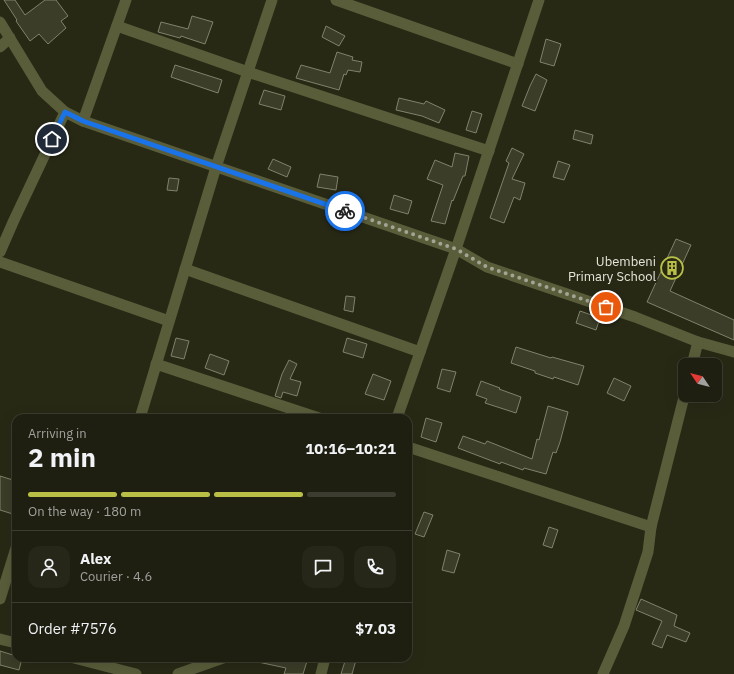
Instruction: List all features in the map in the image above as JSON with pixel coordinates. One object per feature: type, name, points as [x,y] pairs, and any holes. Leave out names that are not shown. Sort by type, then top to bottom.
[{"type":"street","points":[[83,121],[126,0]]},
{"type":"street","points":[[141,414],[216,167],[272,0]]},
{"type":"street","points":[[336,0],[518,64]]},
{"type":"street","points":[[398,414],[456,249],[539,0]]},
{"type":"street","points":[[0,22],[42,91],[65,112],[83,121],[456,249],[487,267],[635,317],[698,342],[734,352]]},
{"type":"street","points":[[117,26],[248,72],[489,150]]},
{"type":"street","points":[[0,47],[10,38]]},
{"type":"street","points":[[0,252],[65,112]]},
{"type":"street","points":[[0,262],[170,321]]},
{"type":"street","points":[[185,268],[420,352]]},
{"type":"street","points":[[694,358],[698,342]]},
{"type":"street","points":[[156,364],[291,414]]},
{"type":"street","points":[[604,674],[624,626],[648,552],[651,527],[683,402]]},
{"type":"street","points":[[412,448],[651,527]]},
{"type":"street","points":[[0,599],[12,561]]},
{"type":"street","points":[[0,639],[12,642]]},
{"type":"street","points":[[90,662],[136,674]]},
{"type":"street","points":[[178,674],[212,662]]},
{"type":"street","points":[[321,674],[324,662]]},
{"type":"building","points":[[4,0],[15,0],[25,15],[45,0],[56,0],[68,16],[61,21],[66,28],[48,44],[39,34],[30,41]]},
{"type":"building","points":[[192,16],[213,22],[205,44],[181,36],[180,38],[158,32],[161,22],[188,29]]},
{"type":"building","points":[[326,26],[345,36],[339,46],[322,37]]},
{"type":"building","points":[[546,39],[561,44],[554,66],[540,62]]},
{"type":"building","points":[[337,52],[353,57],[352,60],[362,62],[360,72],[348,70],[346,75],[344,74],[339,90],[296,78],[301,65],[330,73]]},
{"type":"building","points":[[175,65],[222,80],[218,93],[171,77]]},
{"type":"building","points":[[536,74],[547,80],[535,111],[522,106]]},
{"type":"building","points":[[264,90],[285,96],[281,110],[259,104]]},
{"type":"building","points":[[399,98],[424,104],[426,101],[445,110],[439,123],[422,116],[396,110]]},
{"type":"building","points":[[472,111],[482,114],[476,133],[466,130]]},
{"type":"building","points":[[575,130],[593,135],[591,144],[573,139]]},
{"type":"building","points":[[512,148],[524,154],[512,179],[525,183],[520,200],[514,197],[504,223],[490,218],[509,163],[506,161]]},
{"type":"building","points":[[455,153],[469,156],[465,176],[463,176],[453,201],[452,200],[445,224],[431,221],[443,185],[427,179],[435,160],[452,167]]},
{"type":"building","points":[[273,159],[291,167],[287,177],[268,169]]},
{"type":"building","points":[[558,161],[570,165],[564,180],[553,177]]},
{"type":"building","points":[[320,174],[338,177],[336,190],[317,187]]},
{"type":"building","points":[[169,178],[179,179],[177,191],[167,190]]},
{"type":"building","points":[[394,195],[412,201],[408,214],[390,209]]},
{"type":"building","name":"Ubembeni Primary School","points":[[676,239],[691,245],[670,291],[734,320],[734,340],[647,302]]},
{"type":"building","points":[[346,296],[355,297],[353,312],[344,310]]},
{"type":"building","points":[[580,311],[600,318],[596,330],[576,323]]},
{"type":"building","points":[[176,338],[189,341],[184,359],[171,356]]},
{"type":"building","points":[[347,338],[367,344],[363,358],[343,352]]},
{"type":"building","points":[[516,347],[584,366],[578,385],[554,377],[553,379],[511,363]]},
{"type":"building","points":[[210,354],[229,361],[224,375],[205,368]]},
{"type":"building","points":[[289,360],[297,364],[290,379],[301,382],[297,396],[283,392],[281,398],[275,396],[282,374]]},
{"type":"building","points":[[442,369],[456,372],[450,392],[437,388]]},
{"type":"building","points":[[373,374],[391,381],[384,400],[365,394]]},
{"type":"building","points":[[614,378],[631,386],[624,401],[607,393]]},
{"type":"building","points":[[481,381],[521,397],[516,413],[485,403],[487,399],[476,395]]},
{"type":"building","points":[[548,406],[568,412],[560,442],[556,453],[553,452],[546,474],[524,468],[523,470],[501,462],[500,464],[458,448],[463,436],[485,444],[487,441],[532,459],[537,439],[539,440]]},
{"type":"building","points":[[426,418],[442,423],[436,442],[421,437]]},
{"type":"building","points":[[0,476],[12,480],[12,514],[0,510]]},
{"type":"building","points":[[424,512],[433,515],[424,537],[415,534]]},
{"type":"building","points":[[549,527],[558,530],[552,548],[543,545]]},
{"type":"building","points":[[447,550],[460,554],[454,573],[442,570]]},
{"type":"building","points":[[641,599],[677,615],[674,626],[690,633],[686,642],[667,635],[662,648],[652,644],[662,621],[636,610]]},
{"type":"building","points":[[0,651],[12,655],[12,662],[21,662],[19,670],[0,665]]},
{"type":"building","points":[[258,662],[307,662],[303,674],[284,674],[286,668]]},
{"type":"building","points":[[345,662],[355,662],[352,674],[341,674]]},
{"type":"way so far","points":[[345,211],[456,249],[487,267],[606,307]]},
{"type":"place","name":"Ubembeni Primary School","points":[[672,268]]},
{"type":"route","points":[[52,139],[65,112],[83,121],[345,211]]}]
